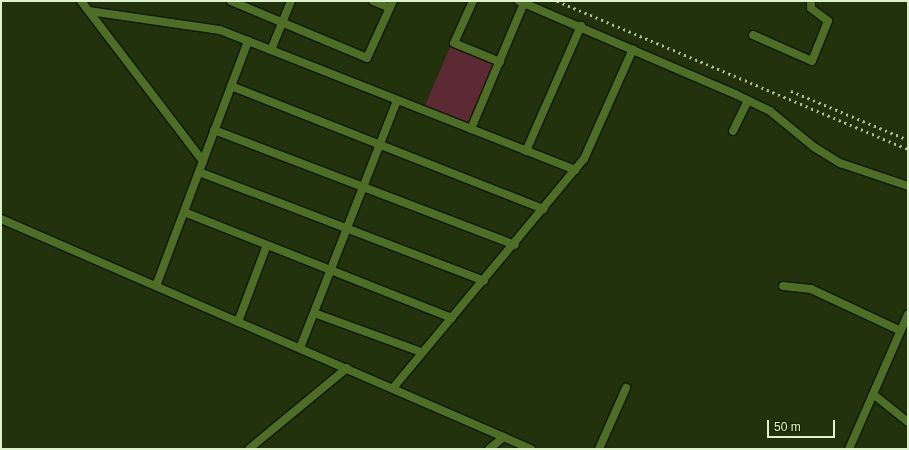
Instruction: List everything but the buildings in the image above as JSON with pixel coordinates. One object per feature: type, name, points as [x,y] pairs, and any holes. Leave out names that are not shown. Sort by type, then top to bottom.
[{"type":"street","points":[[81,1],[203,161]]},
{"type":"street","points":[[231,1],[282,24],[367,58],[391,4],[373,1]]},
{"type":"street","points":[[271,50],[291,1]]},
{"type":"street","points":[[472,1],[454,43],[500,62]]},
{"type":"street","points":[[753,35],[812,61],[828,21],[811,8],[811,1]]},
{"type":"street","points":[[471,129],[500,62],[522,2],[581,26],[748,100],[770,111],[814,147],[840,163],[908,186]]},
{"type":"street","points":[[89,11],[209,28],[248,41],[575,170]]},
{"type":"street","points":[[526,151],[581,26]]},
{"type":"street","points":[[156,286],[248,41]]},
{"type":"street","points":[[394,388],[421,352],[515,245],[575,170],[598,134],[633,49]]},
{"type":"street","points":[[231,86],[544,209]]},
{"type":"street","points":[[300,348],[397,100]]},
{"type":"street","points":[[733,132],[748,100]]},
{"type":"street","points":[[214,130],[515,245]]},
{"type":"street","points":[[199,172],[484,281]]},
{"type":"street","points":[[184,212],[452,318]]},
{"type":"street","points":[[1,219],[532,449]]},
{"type":"street","points":[[238,322],[267,245]]},
{"type":"street","points":[[783,286],[811,289],[901,330]]},
{"type":"street","points":[[314,313],[421,352]]},
{"type":"street","points":[[849,449],[908,314]]},
{"type":"street","points":[[249,449],[347,368]]},
{"type":"street","points":[[599,449],[626,388]]},
{"type":"street","points":[[873,394],[908,422]]},
{"type":"street","points":[[489,449],[504,437]]},
{"type":"shaded area","points":[[451,45],[496,63],[470,126],[424,108]]},
{"type":"railway","points":[[557,1],[908,149]]},
{"type":"railway","points":[[791,91],[908,140]]}]
